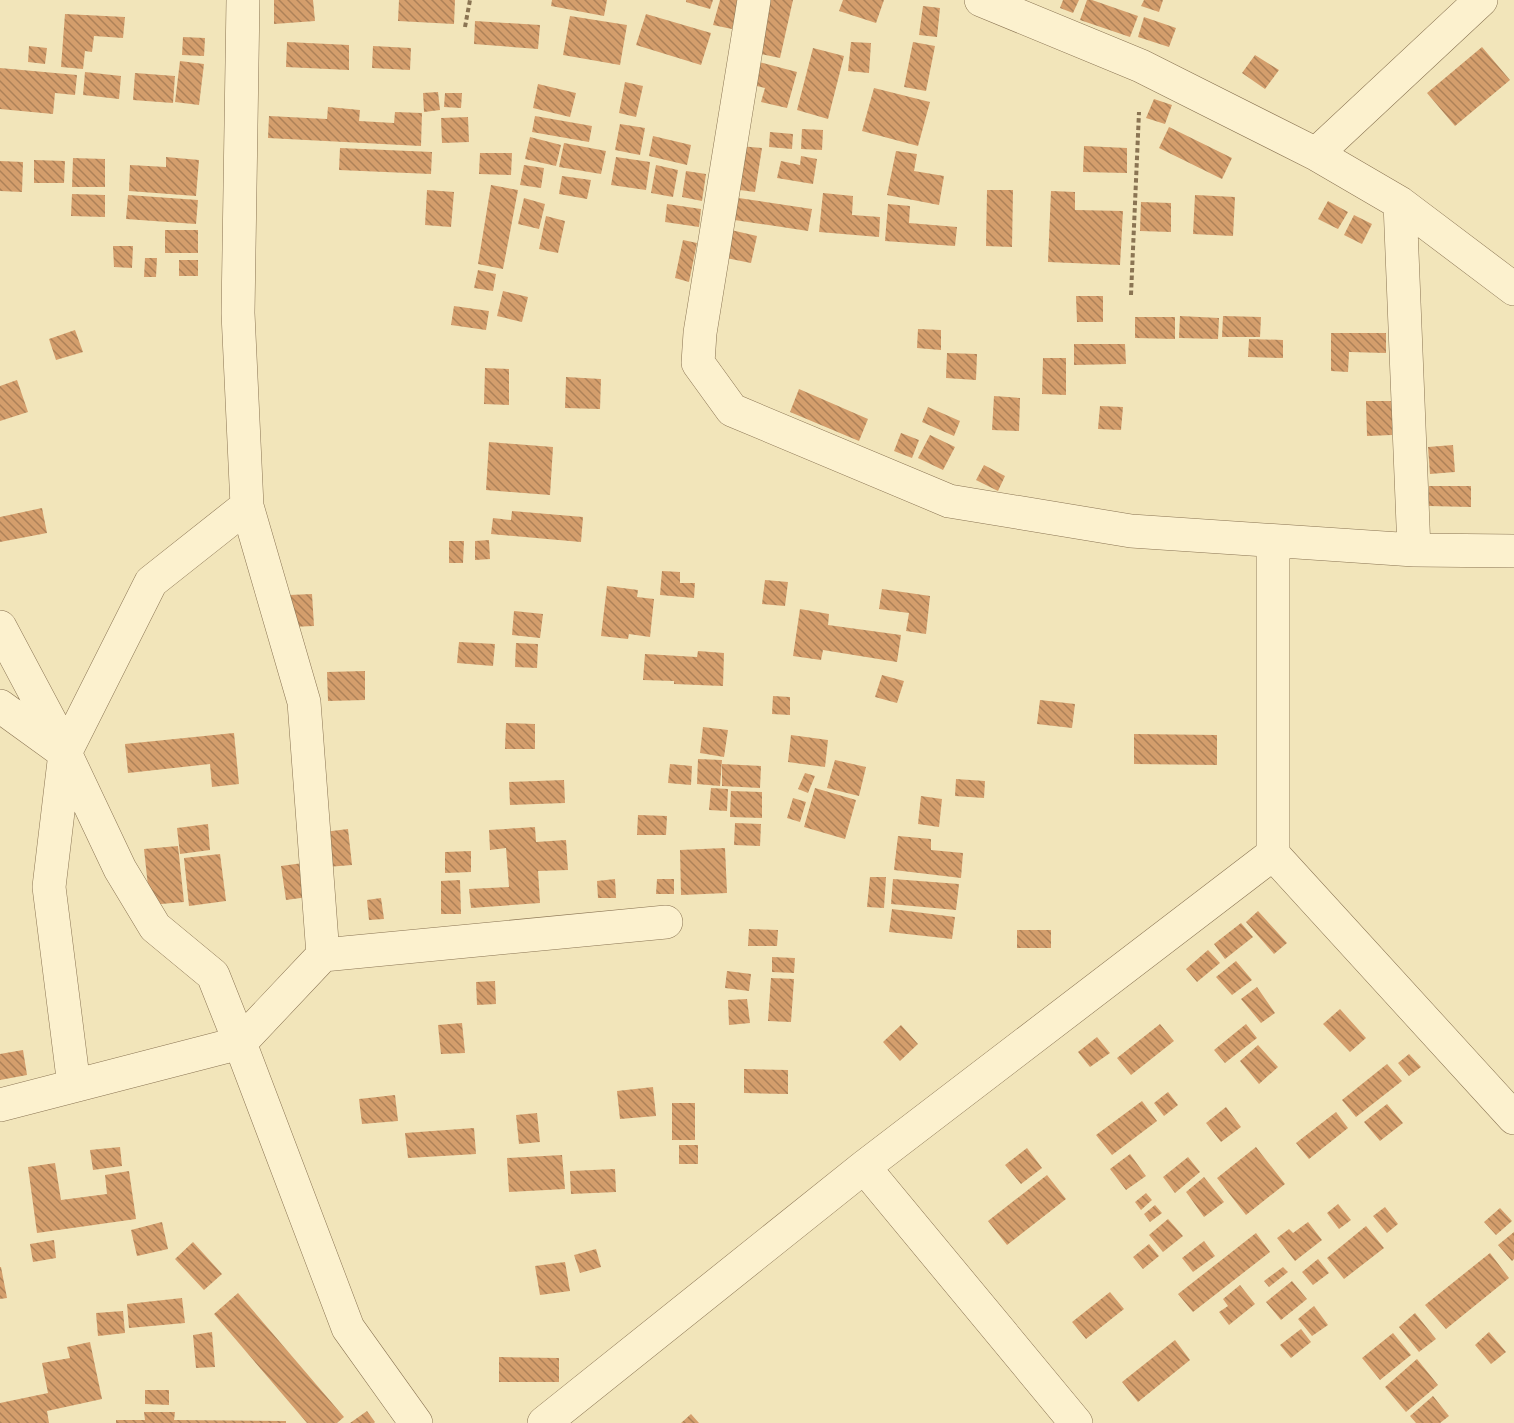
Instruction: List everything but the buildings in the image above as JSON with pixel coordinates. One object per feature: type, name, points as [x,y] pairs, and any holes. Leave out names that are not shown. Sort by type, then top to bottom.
[{"type":"street","points":[[243,0],[238,313],[247,506],[304,702],[323,955]]},
{"type":"street","points":[[753,0],[700,333],[698,363],[732,410],[949,501],[1131,531],[1414,550],[1514,551]]},
{"type":"street","points":[[981,0],[1141,66],[1316,154],[1400,203],[1514,289]]},
{"type":"street","points":[[1316,154],[1481,0]]},
{"type":"street","points":[[1400,203],[1414,550]]},
{"type":"street","points":[[74,1086],[49,887],[65,753],[151,582],[247,506]]},
{"type":"street","points":[[1273,541],[1273,854],[1514,1118]]},
{"type":"street","points":[[0,627],[50,721],[120,869],[155,927],[213,975],[348,1328],[416,1423]]},
{"type":"street","points":[[0,706],[65,753]]},
{"type":"street","points":[[544,1423],[864,1167],[1273,854]]},
{"type":"street","points":[[0,1105],[240,1043],[323,955],[666,922]]},
{"type":"street","points":[[864,1167],[1076,1423]]},
{"type":"path","points":[[465,27],[470,0]]},
{"type":"path","points":[[1131,295],[1141,66]]}]
